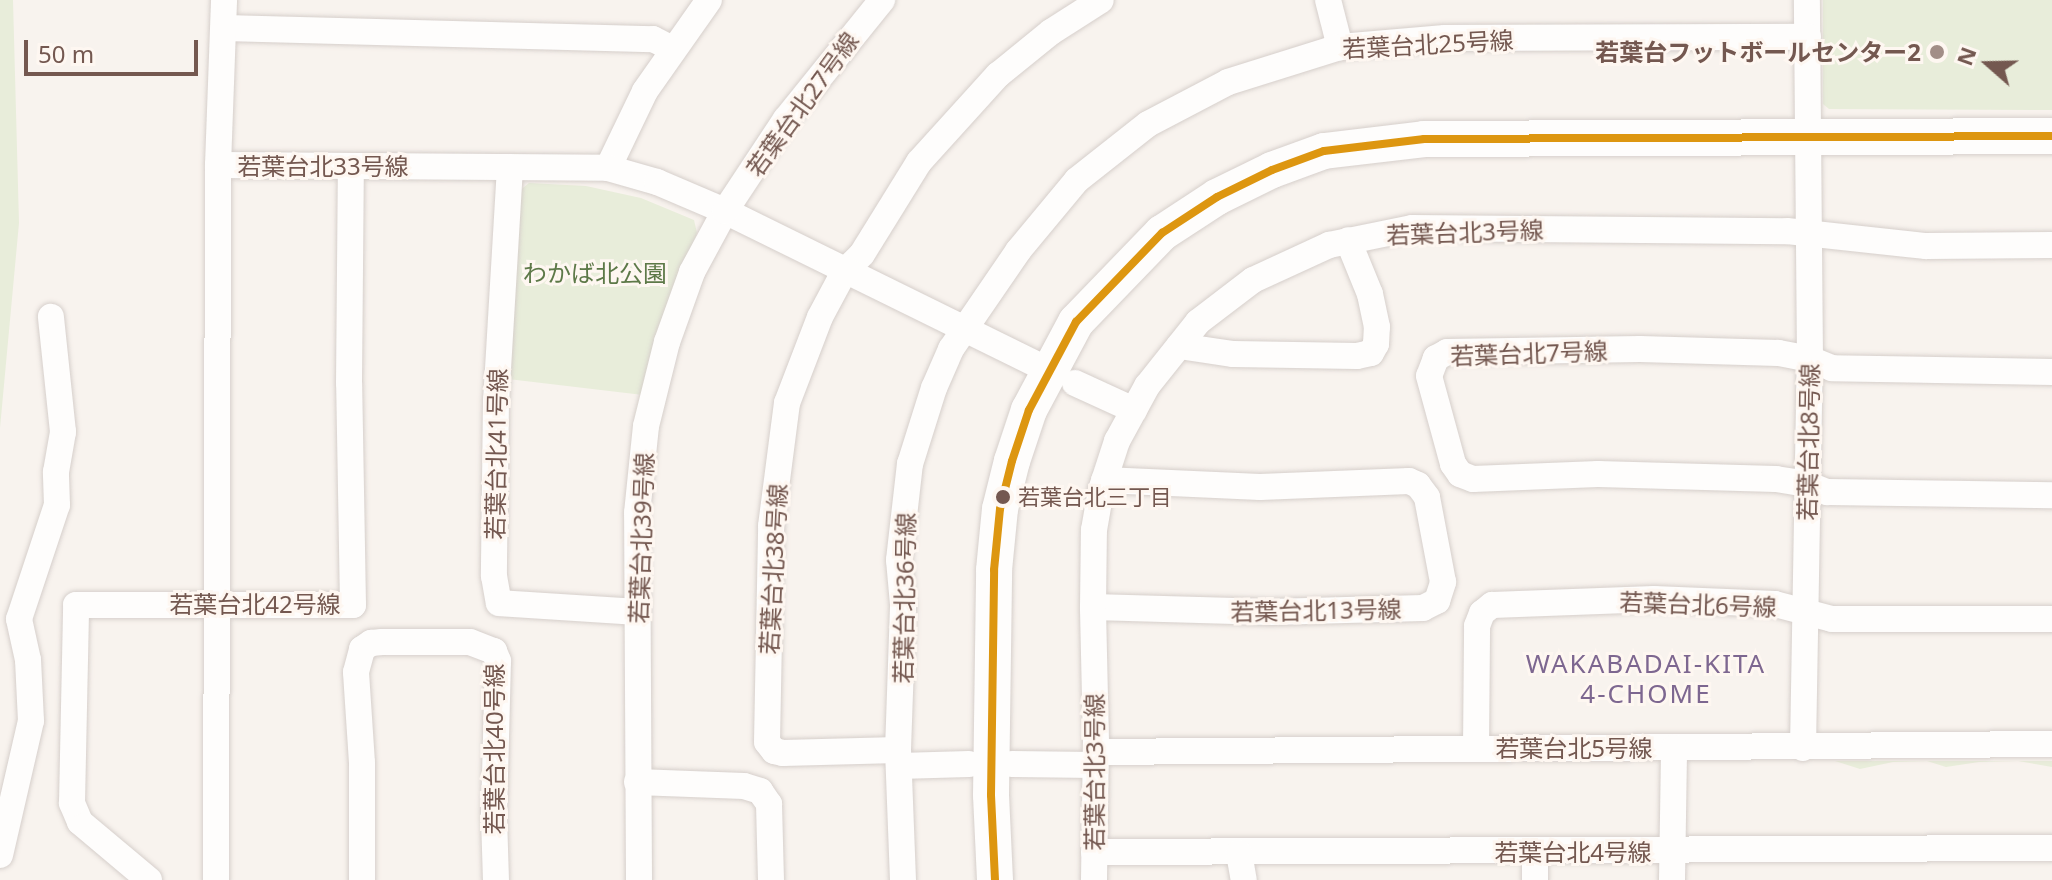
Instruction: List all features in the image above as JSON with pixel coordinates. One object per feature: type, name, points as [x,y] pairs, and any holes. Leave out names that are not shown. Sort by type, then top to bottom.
[{"type":"street","points":[[218,165],[224,0]]},
{"type":"street","points":[[608,168],[645,91],[709,0]]},
{"type":"street","name":"若葉台北27号線","points":[[725,211],[786,119],[882,0]]},
{"type":"street","points":[[844,272],[862,254],[919,162],[953,122],[998,75],[1051,32],[1101,0]]},
{"type":"street","points":[[1328,0],[1340,47]]},
{"type":"street","name":"若葉台北8号線","points":[[1803,748],[1810,359],[1807,0]]},
{"type":"street","points":[[224,28],[653,39],[673,49]]},
{"type":"street","name":"若葉台北25号線","points":[[964,327],[1018,251],[1077,180],[1148,124],[1228,82],[1340,47],[1445,38],[1808,37]]},
{"type":"street","points":[[995,880],[991,795],[994,570],[1000,509],[1012,461],[1029,410],[1062,377],[1076,322],[1162,233],[1217,197],[1272,170],[1324,151],[1424,139],[2052,136]]},
{"type":"street","name":"若葉台北33号線","points":[[216,880],[218,165],[608,168],[657,182],[725,211],[844,272],[1134,410]]},
{"type":"street","name":"若葉台北42号線","points":[[149,880],[80,822],[72,803],[76,605],[353,605],[349,383],[351,166]]},
{"type":"street","name":"若葉台北41号線","points":[[510,167],[496,400],[494,576],[499,603],[637,612]]},
{"type":"street","name":"若葉台北39号線","points":[[639,880],[637,513],[646,426],[667,342],[692,272],[725,211]]},
{"type":"street","name":"若葉台北3号線","points":[[1094,880],[1094,530],[1104,480],[1117,441],[1147,386],[1198,322],[1253,280],[1329,245],[1412,228],[1787,231],[1926,246],[2052,245]]},
{"type":"street","points":[[1179,346],[1233,354],[1357,356],[1371,353],[1376,344],[1377,327],[1370,294],[1348,240]]},
{"type":"street","name":"若葉台北38号線","points":[[844,272],[820,317],[787,403],[771,526],[767,742],[774,751],[783,753],[899,758]]},
{"type":"street","points":[[0,855],[31,721],[28,660],[19,619],[57,505],[56,472],[63,432],[51,317]]},
{"type":"street","name":"若葉台北36号線","points":[[903,880],[899,758],[903,696],[899,560],[910,464],[934,388],[964,327]]},
{"type":"street","name":"若葉台北7号線","points":[[2052,372],[1832,368],[1810,359],[1778,353],[1640,349],[1447,352],[1436,358],[1429,376],[1453,464],[1466,477],[1598,474],[1776,479],[1807,484],[1827,492],[2052,495]]},
{"type":"street","name":"若葉台北13号線","points":[[1093,607],[1270,612],[1423,608],[1437,601],[1443,582],[1427,497],[1418,485],[1409,481],[1260,487],[1104,480]]},
{"type":"street","name":"若葉台北6号線","points":[[1476,749],[1477,626],[1482,613],[1492,605],[1654,599],[1775,604],[1832,619],[2052,619]]},
{"type":"street","name":"若葉台北40号線","points":[[362,880],[362,763],[356,672],[362,649],[371,643],[382,642],[470,642],[494,651],[498,661],[494,817],[496,880]]},
{"type":"street","name":"若葉台北5号線","points":[[1012,764],[1476,749],[2052,744]]},
{"type":"street","points":[[1672,880],[1674,748]]},
{"type":"street","points":[[899,758],[969,764]]},
{"type":"street","points":[[637,782],[744,786],[760,791],[769,804],[771,880]]},
{"type":"street","name":"若葉台北4号線","points":[[1094,852],[1672,852],[2052,848]]},
{"type":"street","points":[[1535,851],[1535,880]]},
{"type":"street","points":[[1239,853],[1244,880]]},
{"type":"green space","points":[[0,0],[13,0],[19,223],[0,428]]},
{"type":"green space","name":"若葉台フットボールセンター2","points":[[1823,0],[2052,0],[2052,110],[1829,109],[1823,104]]},
{"type":"green space","name":"わかば北公園","points":[[529,183],[586,186],[641,198],[694,220],[697,233],[663,322],[643,395],[508,379],[518,192]]},
{"type":"green space","points":[[1835,761],[1927,761],[1893,762],[1860,769]]},
{"type":"green space","points":[[1927,761],[2018,761],[1946,767]]},
{"type":"green space","points":[[2018,761],[2052,761],[2052,767]]},
{"type":"transit line","points":[[995,880],[991,795],[994,570],[1000,509],[1012,461],[1029,410],[1076,322],[1162,233],[1217,197],[1272,170],[1324,151],[1424,139],[2052,136]]},
{"type":"place","name":"若葉台フットボールセンター2","points":[[1937,52]]},
{"type":"place","name":"若葉台北三丁目","points":[[1003,497]]},
{"type":"district","name":"WAKABADAI-KITA 4-CHOME","points":[[1646,679]]}]
